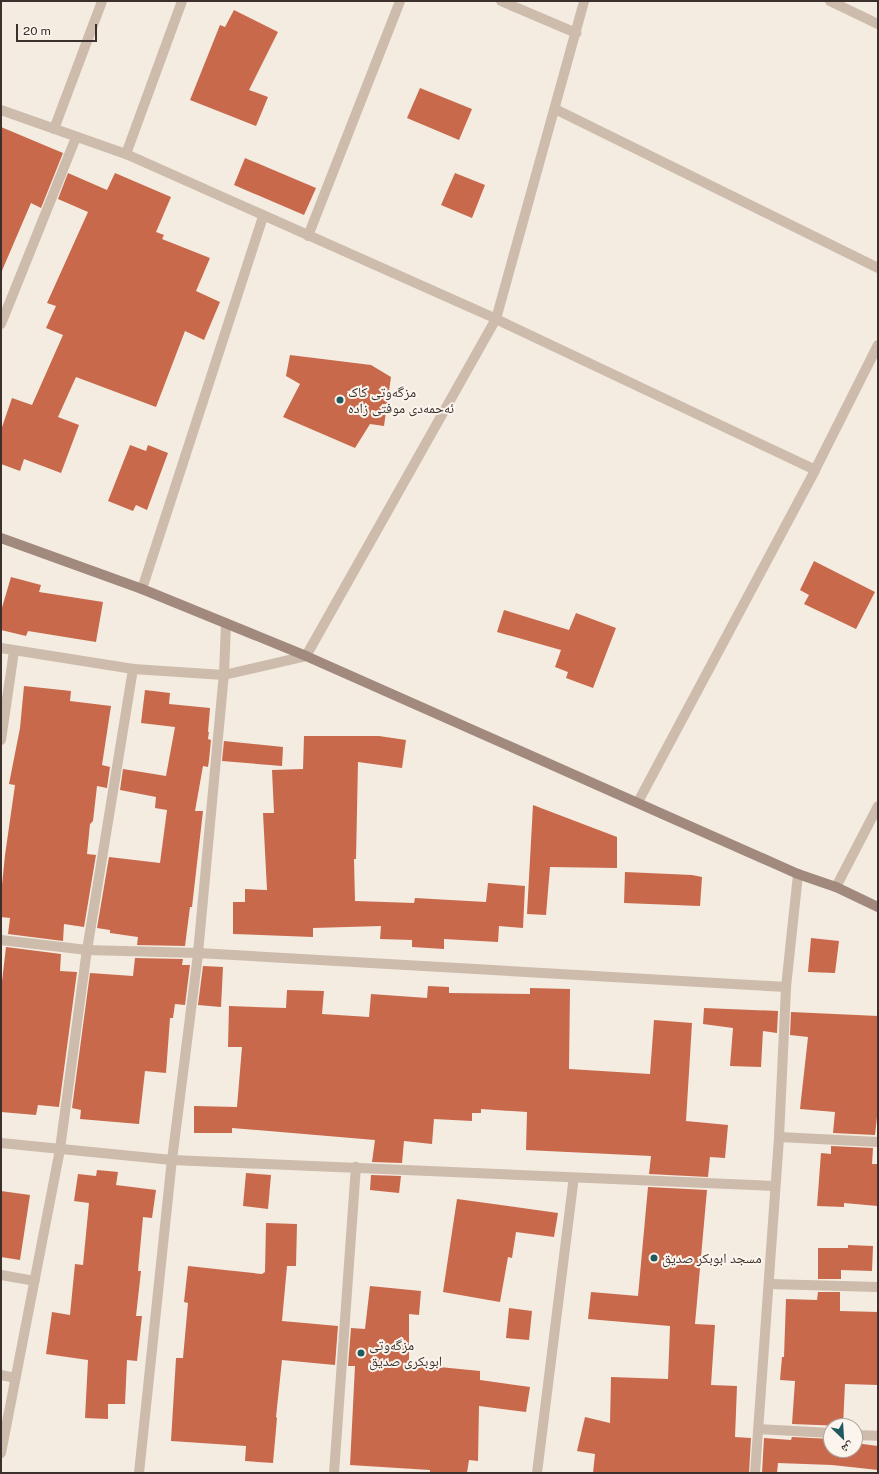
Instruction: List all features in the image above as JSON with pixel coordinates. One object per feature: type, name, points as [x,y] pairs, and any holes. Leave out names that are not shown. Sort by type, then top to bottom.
[{"type":"street","points":[[54,129],[102,1]]},
{"type":"street","points":[[126,154],[182,1]]},
{"type":"street","points":[[308,236],[400,1]]},
{"type":"street","points":[[501,1],[576,33]]},
{"type":"street","points":[[1,648],[133,669],[224,675],[306,656],[496,319],[584,1]]},
{"type":"street","points":[[830,1],[878,24]]},
{"type":"street","points":[[555,108],[878,268]]},
{"type":"street","points":[[1,110],[126,154],[496,319],[815,470]]},
{"type":"street","points":[[1,324],[76,137]]},
{"type":"street","points":[[142,589],[263,216]]},
{"type":"street","points":[[638,802],[815,470],[878,345]]},
{"type":"street","points":[[1,538],[142,589],[306,656],[798,874],[836,888],[878,907]]},
{"type":"street","points":[[139,1473],[172,1160],[198,953],[224,675],[226,623]]},
{"type":"street","points":[[1,740],[14,651]]},
{"type":"street","points":[[1,1453],[60,1149],[87,950],[133,669]]},
{"type":"street","points":[[836,888],[878,806]]},
{"type":"street","points":[[755,1473],[769,1284],[786,987],[798,874]]},
{"type":"street","points":[[1,940],[87,950],[198,953],[786,987]]},
{"type":"street","points":[[778,1137],[878,1142]]},
{"type":"street","points":[[1,1143],[172,1160],[774,1186]]},
{"type":"street","points":[[334,1473],[356,1167]]},
{"type":"street","points":[[537,1473],[574,1178]]},
{"type":"street","points":[[1,1274],[34,1281]]},
{"type":"street","points":[[769,1284],[878,1287]]},
{"type":"street","points":[[1,1375],[15,1378]]},
{"type":"street","points":[[759,1429],[823,1433]]},
{"type":"street","points":[[863,1435],[878,1436]]},
{"type":"building","points":[[234,10],[278,32],[249,90],[268,97],[256,126],[190,100],[220,25],[225,27]]},
{"type":"building","points":[[420,88],[472,109],[459,140],[407,118]]},
{"type":"building","points":[[1,127],[63,153],[41,208],[31,203],[1,273]]},
{"type":"building","points":[[245,158],[316,188],[304,215],[234,185]]},
{"type":"building","points":[[68,173],[107,190],[115,173],[171,197],[156,232],[164,235],[162,239],[210,258],[196,291],[220,302],[204,340],[185,331],[156,407],[76,377],[58,417],[79,425],[61,473],[24,459],[20,471],[1,464],[1,430],[12,398],[32,405],[63,335],[46,328],[56,306],[47,303],[88,212],[58,199]]},
{"type":"building","points":[[455,173],[485,185],[472,218],[441,205]]},
{"type":"building","name":"مزگەوتی کاک ئەحمەدی موفتی زادە","points":[[290,355],[371,365],[391,377],[384,426],[370,424],[355,448],[283,417],[300,384],[286,376]]},
{"type":"building","points":[[130,445],[146,451],[148,445],[168,453],[147,510],[136,505],[133,511],[108,501]]},
{"type":"building","points":[[814,561],[875,592],[856,629],[804,604],[809,595],[800,590]]},
{"type":"building","points":[[11,577],[41,585],[39,592],[103,602],[96,642],[28,631],[26,636],[1,630],[1,611]]},
{"type":"building","points":[[504,610],[569,630],[576,613],[616,628],[593,688],[566,678],[568,672],[555,667],[561,650],[497,632]]},
{"type":"building","points":[[24,686],[71,691],[70,701],[111,706],[102,765],[110,767],[107,788],[97,786],[93,821],[90,824],[87,854],[96,855],[84,927],[64,924],[63,941],[8,934],[10,918],[1,917],[1,895],[5,855],[15,785],[9,784],[20,728]]},
{"type":"building","points":[[145,690],[170,693],[169,704],[210,708],[208,739],[211,740],[209,760],[208,767],[203,766],[195,811],[203,811],[192,907],[190,907],[185,946],[137,945],[138,937],[110,933],[110,930],[97,928],[109,857],[160,863],[167,810],[155,808],[156,797],[120,790],[123,769],[166,776],[175,727],[141,723]]},
{"type":"building","points":[[304,736],[379,736],[406,740],[402,768],[358,762],[356,859],[354,859],[355,901],[414,903],[415,898],[486,902],[488,883],[525,886],[523,928],[499,926],[498,942],[444,939],[444,949],[412,947],[412,940],[380,939],[381,926],[313,928],[313,937],[233,934],[233,902],[245,902],[245,889],[267,890],[263,813],[274,813],[272,770],[303,769]]},
{"type":"building","points":[[224,741],[283,747],[282,766],[222,761]]},
{"type":"building","points":[[533,805],[617,837],[617,868],[550,867],[546,915],[527,914]]},
{"type":"building","points":[[625,872],[692,875],[702,877],[700,906],[624,903]]},
{"type":"building","points":[[811,938],[839,941],[835,973],[808,972]]},
{"type":"building","points":[[6,947],[61,954],[60,971],[77,972],[59,1107],[38,1105],[36,1115],[1,1112],[1,990]]},
{"type":"building","points":[[135,958],[183,959],[182,965],[190,965],[185,1005],[175,1004],[173,1018],[170,1018],[166,1073],[145,1071],[139,1124],[80,1119],[81,1110],[72,1108],[90,973],[133,976]]},
{"type":"building","points":[[203,966],[223,967],[221,1007],[198,1005]]},
{"type":"building","points":[[428,986],[449,987],[449,993],[530,994],[530,988],[570,989],[569,1069],[650,1074],[654,1020],[692,1023],[686,1121],[728,1125],[725,1158],[710,1157],[708,1177],[649,1174],[651,1156],[526,1150],[527,1112],[481,1109],[481,1113],[472,1113],[472,1121],[434,1119],[432,1144],[404,1141],[402,1163],[372,1162],[375,1140],[232,1128],[232,1133],[194,1133],[194,1106],[237,1107],[242,1047],[228,1047],[229,1006],[286,1008],[287,990],[324,991],[322,1014],[369,1017],[371,994],[427,998]]},
{"type":"building","points":[[704,1008],[778,1011],[777,1033],[763,1031],[761,1067],[730,1066],[733,1028],[703,1024]]},
{"type":"building","points":[[791,1012],[878,1016],[878,1108],[875,1135],[833,1133],[835,1112],[800,1109],[808,1037],[790,1035]]},
{"type":"building","points":[[831,1146],[873,1148],[872,1164],[878,1164],[878,1206],[844,1203],[844,1207],[817,1206],[821,1153],[831,1154]]},
{"type":"building","points":[[97,1170],[118,1172],[116,1185],[156,1190],[152,1218],[143,1217],[138,1271],[141,1271],[136,1316],[142,1316],[137,1361],[127,1360],[125,1404],[108,1404],[108,1419],[85,1418],[88,1360],[46,1354],[52,1312],[70,1315],[75,1264],[83,1265],[89,1203],[74,1201],[78,1174],[96,1176]]},
{"type":"building","points":[[246,1173],[271,1175],[268,1209],[243,1206]]},
{"type":"building","points":[[371,1175],[401,1176],[399,1193],[370,1190]]},
{"type":"building","points":[[648,1187],[707,1190],[695,1324],[715,1325],[711,1385],[737,1386],[735,1437],[751,1438],[749,1473],[593,1473],[595,1454],[577,1451],[585,1417],[610,1423],[611,1377],[668,1379],[670,1326],[588,1319],[591,1292],[638,1296]]},
{"type":"building","points":[[1,1191],[30,1195],[20,1260],[1,1257]]},
{"type":"building","points":[[457,1199],[558,1213],[554,1237],[516,1232],[512,1258],[508,1257],[500,1302],[443,1292]]},
{"type":"building","points":[[266,1223],[297,1224],[296,1266],[287,1266],[282,1321],[338,1326],[335,1365],[282,1360],[273,1463],[245,1461],[246,1446],[171,1441],[176,1358],[183,1358],[188,1303],[184,1302],[188,1266],[262,1274],[265,1272]]},
{"type":"building","points":[[848,1245],[873,1246],[872,1271],[841,1270],[841,1279],[818,1279],[818,1248],[848,1248]]},
{"type":"building","points":[[370,1286],[421,1291],[419,1315],[409,1314],[409,1364],[480,1371],[480,1380],[530,1387],[526,1412],[479,1406],[478,1461],[469,1460],[467,1473],[430,1473],[430,1470],[350,1465],[355,1366],[348,1366],[351,1328],[365,1329]]},
{"type":"building","points":[[818,1292],[840,1292],[840,1311],[878,1312],[878,1385],[845,1384],[843,1418],[823,1418],[823,1425],[792,1424],[795,1381],[780,1380],[782,1357],[784,1357],[786,1299],[817,1300]]},
{"type":"building","points":[[509,1308],[532,1311],[529,1340],[506,1338]]},
{"type":"building","points":[[792,1437],[823,1439],[823,1458],[863,1458],[863,1444],[878,1446],[878,1470],[832,1465],[778,1463],[777,1473],[762,1473],[764,1438],[791,1440]]},
{"type":"place","name":"مزگەوتی کاک ئەحمەدی موفتی زادە","points":[[340,400]]},
{"type":"place","name":"مسجد ابوبكر صديق","points":[[654,1258]]},
{"type":"place","name":"مزگەوتی ابوبکری صدیق","points":[[361,1353]]}]
